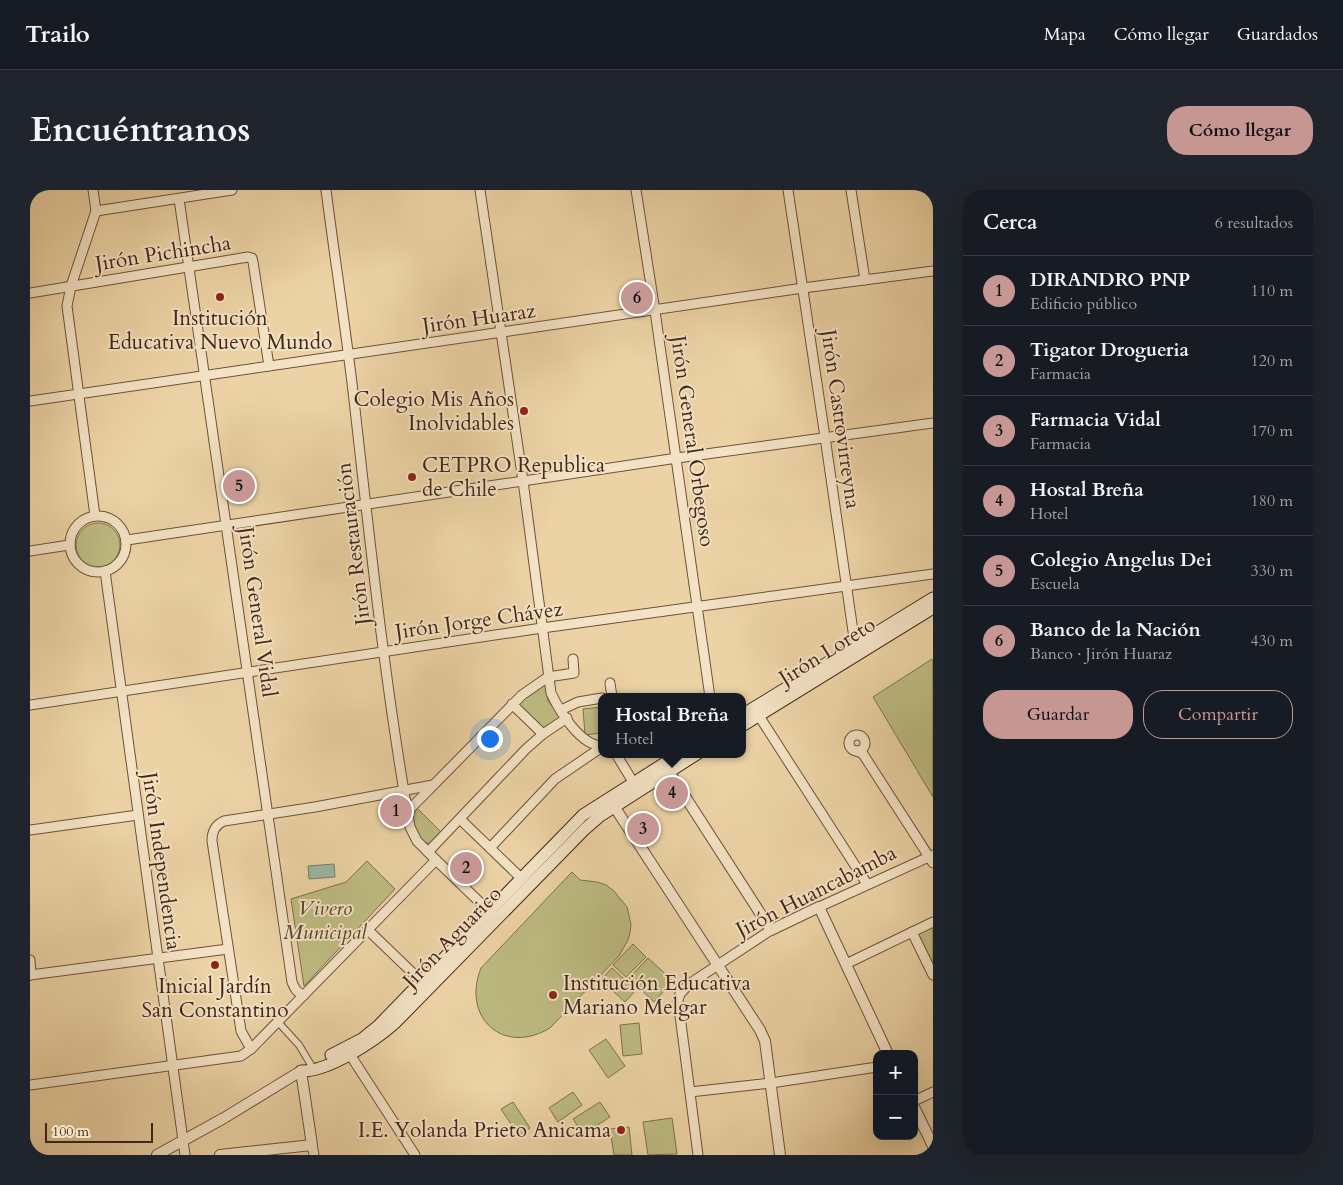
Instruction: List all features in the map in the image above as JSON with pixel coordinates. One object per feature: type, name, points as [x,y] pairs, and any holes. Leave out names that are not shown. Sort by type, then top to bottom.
[{"type":"main road","name":"Jirón Loreto","points":[[746,724],[933,598]]},
{"type":"main road","name":"Jirón Loreto","points":[[746,713],[933,608]]},
{"type":"main road","points":[[612,802],[667,768],[676,758]]},
{"type":"main road","points":[[612,802],[634,782],[688,758]]},
{"type":"main road","name":"Jirón Aguarico","points":[[306,1068],[310,1071],[377,1038],[388,1029],[493,915],[521,878],[578,820],[612,802]]},
{"type":"main road","name":"Jirón Aguarico","points":[[348,1051],[378,1026],[421,981],[612,802]]},
{"type":"street","points":[[93,190],[96,211],[71,286],[67,306],[95,516]]},
{"type":"street","points":[[96,211],[232,190]]},
{"type":"street","name":"Jirón Restauración","points":[[326,190],[384,652],[410,827],[417,841],[493,915]]},
{"type":"street","points":[[480,190],[502,332],[551,693],[560,710],[593,753]]},
{"type":"street","name":"Jirón General Orbegoso","points":[[636,190],[677,458],[709,693]]},
{"type":"street","name":"Jirón Castrovirreyna","points":[[788,190],[845,585],[857,649]]},
{"type":"street","points":[[851,190],[865,280]]},
{"type":"street","name":"Jirón General Vidal","points":[[179,199],[292,982],[294,989],[304,995]]},
{"type":"street","name":"Jirón Pichincha","points":[[30,293],[248,257],[252,258],[269,366]]},
{"type":"street","name":"Jirón Huaraz","points":[[30,401],[803,288],[933,271]]},
{"type":"street","points":[[127,540],[677,458],[933,423]]},
{"type":"street","points":[[95,516],[106,517],[115,522],[123,530],[127,540],[122,559],[114,567],[97,572],[81,567],[71,554],[69,545],[74,529],[80,523],[95,516]]},
{"type":"street","points":[[30,551],[69,545]]},
{"type":"street","name":"Jirón Independencia","points":[[105,571],[185,1155]]},
{"type":"street","name":"Jirón Jorge Chávez","points":[[30,706],[542,628],[933,574]]},
{"type":"street","points":[[407,812],[512,704],[548,677],[574,673],[573,659]]},
{"type":"street","points":[[610,683],[611,693]]},
{"type":"street","points":[[560,710],[578,702],[598,699]]},
{"type":"street","points":[[512,704],[543,734]]},
{"type":"street","points":[[759,716],[867,884]]},
{"type":"street","points":[[428,852],[526,749],[543,734],[567,718]]},
{"type":"street","points":[[583,739],[598,746]]},
{"type":"street","points":[[490,848],[555,779],[598,750]]},
{"type":"street","points":[[861,751],[932,858]]},
{"type":"street","points":[[619,758],[634,782]]},
{"type":"street","points":[[667,768],[771,930]]},
{"type":"street","points":[[251,1049],[241,1031],[228,949],[212,835],[218,824],[224,821],[433,785]]},
{"type":"street","points":[[612,802],[760,1030],[765,1041],[780,1155]]},
{"type":"street","points":[[30,830],[138,815]]},
{"type":"street","points":[[460,819],[521,878]]},
{"type":"street","name":"Jirón Huancabamba","points":[[698,1155],[678,1000],[680,994],[689,984],[771,930],[867,884],[932,858]]},
{"type":"street","points":[[30,1085],[236,1057],[251,1049],[436,860]]},
{"type":"street","points":[[819,908],[886,1050]]},
{"type":"street","points":[[846,964],[933,922]]},
{"type":"street","points":[[368,930],[421,981]]},
{"type":"street","points":[[912,932],[933,975]]},
{"type":"street","points":[[30,960],[31,975],[228,949]]},
{"type":"street","points":[[220,1155],[313,1150],[306,1068],[299,1045],[278,1022]]},
{"type":"street","points":[[348,1051],[415,1155]]},
{"type":"street","name":"Jirón Aguarico","points":[[157,1155],[224,1118],[306,1068]]},
{"type":"street","points":[[690,1092],[771,1083],[873,1068]]},
{"type":"street","points":[[918,1099],[933,1092]]},
{"type":"street","points":[[918,1115],[933,1146]]},
{"type":"green space","points":[[102,523],[114,529],[119,536],[119,554],[114,561],[107,566],[94,567],[86,564],[79,557],[76,541],[79,533],[86,526]]},
{"type":"green space","points":[[932,659],[933,661],[933,797],[873,697]]},
{"type":"green space","points":[[545,685],[548,701],[561,718],[543,730],[518,703],[537,688]]},
{"type":"green space","points":[[598,707],[598,733],[585,735],[583,709]]},
{"type":"green space","points":[[417,808],[441,832],[430,843],[424,843],[414,826]]},
{"type":"green space","name":"Vivero Municipal","points":[[367,861],[395,889],[304,986],[291,899],[346,882]]},
{"type":"green space","points":[[572,872],[580,880],[597,882],[606,885],[614,891],[627,907],[631,924],[628,940],[619,956],[550,1028],[533,1036],[517,1037],[503,1035],[491,1027],[482,1016],[477,1002],[476,986],[481,968]]},
{"type":"green space","points":[[933,926],[933,965],[918,933]]},
{"type":"green space","points":[[633,944],[646,957],[626,977],[613,965]]},
{"type":"green space","points":[[648,958],[673,981],[654,1002],[629,978]]},
{"type":"green space","points":[[612,968],[636,990],[625,1002],[601,980]]},
{"type":"green space","points":[[639,1023],[642,1054],[623,1056],[620,1025]]},
{"type":"green space","points":[[606,1039],[625,1066],[608,1078],[589,1050]]},
{"type":"green space","points":[[573,1092],[582,1105],[558,1122],[549,1108]]},
{"type":"green space","points":[[513,1102],[530,1128],[519,1136],[501,1109]]},
{"type":"green space","points":[[600,1102],[610,1117],[583,1134],[573,1119]]},
{"type":"green space","points":[[672,1118],[677,1154],[648,1155],[643,1122]]},
{"type":"green space","points":[[629,1127],[632,1155],[614,1155],[610,1129]]},
{"type":"shaded area","points":[[334,864],[335,877],[309,879],[308,866]]},
{"type":"place","name":"Institución Educativa Nuevo Mundo","points":[[220,297]]},
{"type":"place","name":"Banco de la Nación","points":[[637,298]]},
{"type":"place","name":"Colegio Mis Años Inolvidables","points":[[524,411]]},
{"type":"place","name":"CETPRO Republica de Chile","points":[[412,477]]},
{"type":"place","name":"Colegio Angelus Dei","points":[[239,486]]},
{"type":"place","name":"Hostal Breña","points":[[672,793]]},
{"type":"place","name":"DIRANDRO PNP","points":[[396,811]]},
{"type":"place","name":"Farmacia Vidal","points":[[643,829]]},
{"type":"place","name":"Tigator Drogueria","points":[[466,868]]},
{"type":"place","name":"Inicial Jardín San Constantino","points":[[215,965]]},
{"type":"place","name":"Institución Educativa Mariano Melgar","points":[[553,995]]},
{"type":"place","name":"I.E. Yolanda Prieto Anicama","points":[[621,1130]]}]
